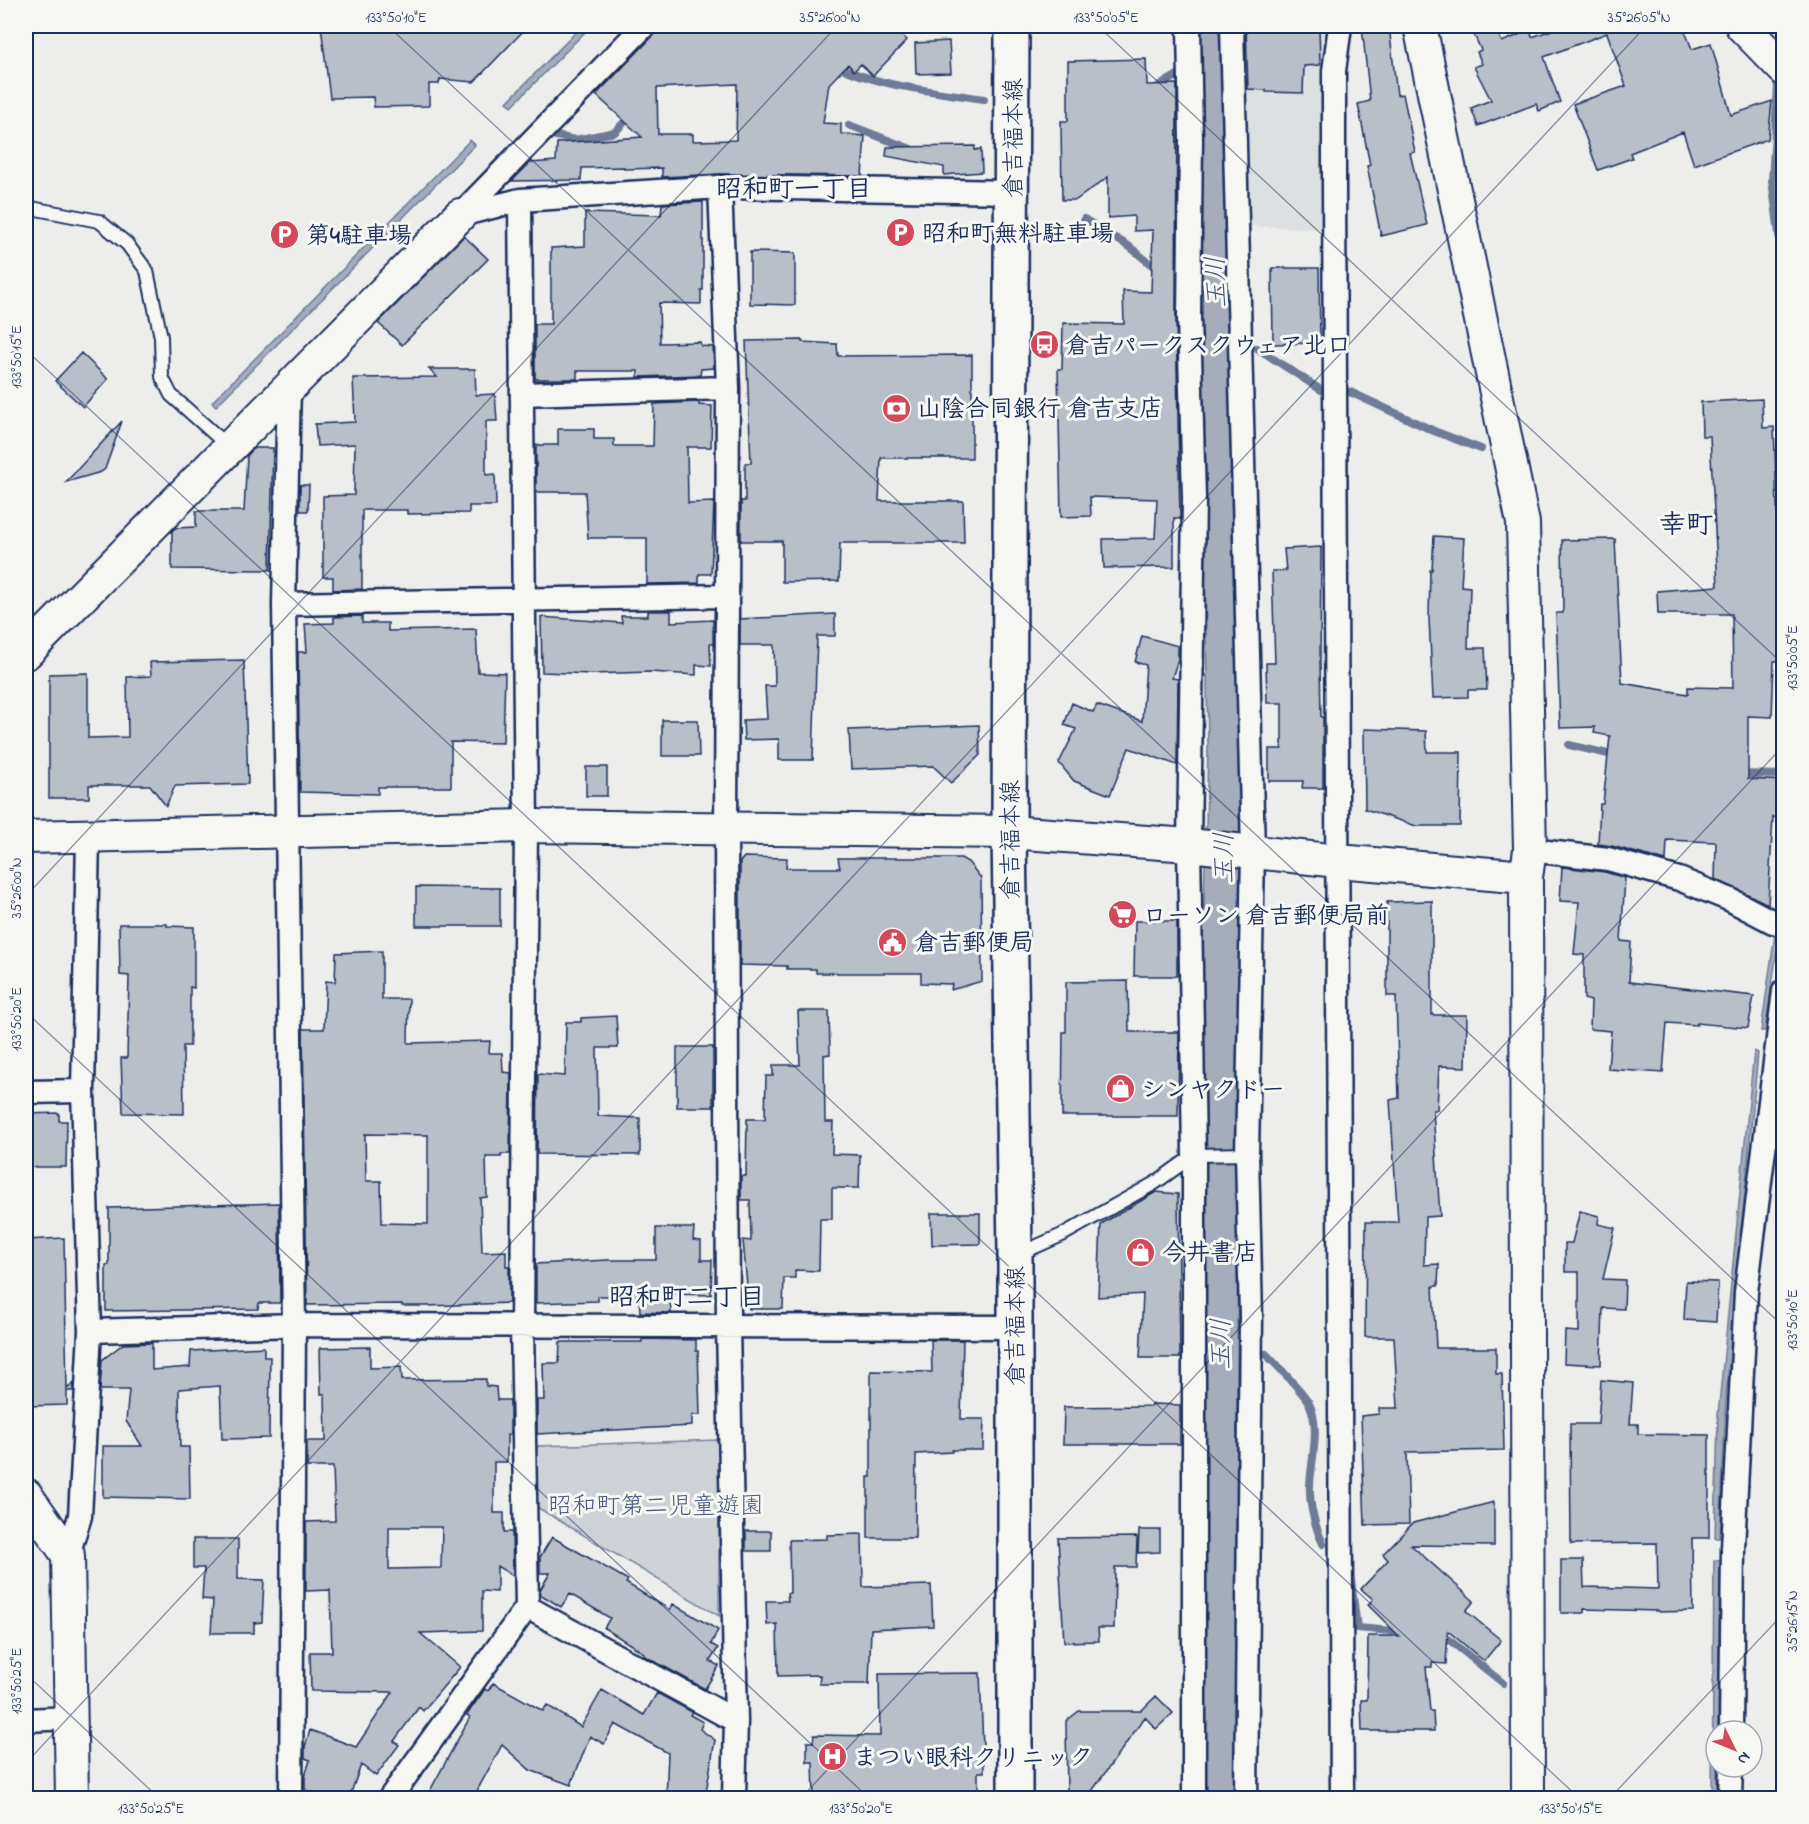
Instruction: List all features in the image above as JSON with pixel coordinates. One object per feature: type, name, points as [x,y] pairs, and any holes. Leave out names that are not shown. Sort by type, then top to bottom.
[{"type":"main road","name":"倉吉福本線","points":[[1012,26],[1009,832],[1015,1255],[1015,1798]]},
{"type":"street","points":[[26,653],[644,26]]},
{"type":"street","points":[[1189,26],[1191,140],[1189,317],[1194,498],[1189,845],[1194,1155],[1194,1798]]},
{"type":"street","points":[[1232,26],[1253,852],[1246,1154],[1251,1317],[1246,1798]]},
{"type":"street","points":[[1340,26],[1334,71],[1334,174],[1342,1798]]},
{"type":"street","points":[[1420,26],[1523,523],[1528,863],[1528,1798]]},
{"type":"street","points":[[1742,26],[1781,60]]},
{"type":"street","points":[[460,215],[520,200],[720,187],[1013,192]]},
{"type":"street","points":[[720,187],[728,388],[726,829],[728,1325],[736,1721],[734,1798]]},
{"type":"street","points":[[390,1798],[527,1607],[522,1325],[526,826],[520,200]]},
{"type":"street","points":[[289,387],[284,604],[294,1325],[291,1798]]},
{"type":"street","points":[[522,394],[728,388]]},
{"type":"street","points":[[284,604],[727,596]]},
{"type":"street","points":[[26,837],[526,826],[1009,832],[1189,845],[1338,861],[1528,863],[1608,859],[1669,876],[1731,900],[1773,922],[1784,925]]},
{"type":"street","points":[[72,1798],[68,1555],[80,1516],[90,1331],[83,1091],[88,837]]},
{"type":"street","points":[[1731,1719],[1733,1548],[1746,1292],[1784,991]]},
{"type":"street","points":[[26,1092],[83,1091]]},
{"type":"street","points":[[90,1331],[294,1325],[728,1325],[1014,1328]]},
{"type":"street","points":[[26,1495],[68,1555]]},
{"type":"street","points":[[527,1607],[736,1721]]},
{"type":"street","points":[[26,1720],[70,1718]]},
{"type":"street","points":[[1730,1798],[1731,1779]]},
{"type":"lane","points":[[26,207],[99,222],[127,244],[147,271],[161,337],[162,377],[171,395],[229,447]]},
{"type":"lane","points":[[1015,1255],[1062,1235],[1145,1189],[1194,1155],[1246,1154]]},
{"type":"shaded area","points":[[1243,26],[1326,26],[1322,70],[1321,229],[1248,226]]},
{"type":"green space","name":"昭和町第二児童遊園","points":[[719,1440],[719,1616],[535,1506],[535,1453],[538,1446]]},
{"type":"water","points":[[582,26],[591,26],[512,106],[507,102]]},
{"type":"water","name":"玉川","points":[[1196,26],[1224,26],[1240,761],[1235,1798],[1202,1798],[1202,985],[1208,747]]},
{"type":"water","points":[[470,140],[475,145],[216,406],[212,402]]},
{"type":"water","points":[[1783,878],[1784,904],[1765,1031],[1761,1031]]},
{"type":"water","points":[[1754,1051],[1758,1053],[1726,1399],[1720,1538],[1715,1538],[1718,1415]]},
{"type":"water","points":[[1720,1560],[1718,1719],[1713,1719],[1714,1561]]},
{"type":"water","points":[[1712,1779],[1717,1779],[1717,1798],[1712,1798]]},
{"type":"building","points":[[321,26],[528,26],[474,82],[440,79],[439,84],[429,84],[429,106],[374,107],[373,97],[330,98]]},
{"type":"building","points":[[660,26],[892,26],[907,40],[873,76],[861,64],[854,71],[848,64],[829,84],[823,123],[841,124],[841,134],[865,136],[862,176],[720,174],[662,177],[662,168],[624,169],[624,167],[582,168],[581,180],[512,181],[530,163],[556,161],[557,143],[642,137],[596,95]],"holes":[[[737,84],[736,140],[693,141],[693,134],[658,134],[657,88]]]},
{"type":"building","points":[[1246,26],[1319,26],[1320,65],[1304,66],[1303,93],[1248,89]]},
{"type":"building","points":[[1362,26],[1389,26],[1397,95],[1403,94],[1415,152],[1410,153],[1427,225],[1381,236],[1358,104],[1370,101]]},
{"type":"building","points":[[1470,26],[1494,26],[1502,42],[1530,30],[1532,37],[1563,26],[1683,26],[1692,49],[1711,43],[1731,115],[1772,101],[1768,139],[1694,165],[1683,132],[1630,153],[1632,158],[1598,170],[1573,104],[1626,86],[1607,33],[1544,57],[1560,102],[1539,111],[1536,104],[1478,126],[1471,108],[1491,100],[1474,67],[1482,64],[1477,52],[1481,50]]},
{"type":"building","points":[[949,41],[951,73],[916,74],[915,43]]},
{"type":"building","points":[[1146,59],[1147,85],[1177,84],[1176,317],[1180,519],[1174,518],[1174,567],[1104,568],[1103,539],[1155,538],[1157,499],[1090,497],[1091,516],[1061,517],[1058,369],[1062,369],[1063,323],[1124,324],[1123,291],[1151,292],[1153,230],[1134,231],[1134,216],[1108,218],[1108,177],[1076,200],[1062,200],[1061,121],[1068,121],[1068,61]]},
{"type":"building","points":[[975,146],[975,150],[981,149],[982,172],[944,175],[944,167],[886,156],[887,147]]},
{"type":"building","points":[[703,202],[701,304],[659,303],[660,343],[700,342],[701,346],[713,347],[714,368],[701,369],[700,375],[638,377],[638,371],[577,371],[577,379],[535,379],[535,324],[551,324],[551,248],[585,246],[585,213],[661,215],[662,204]]},
{"type":"building","points":[[464,236],[488,259],[402,345],[378,323]]},
{"type":"building","points":[[750,252],[795,253],[795,305],[750,304]]},
{"type":"building","points":[[1272,268],[1319,268],[1320,343],[1273,344]]},
{"type":"building","points":[[802,340],[802,342],[837,344],[838,356],[972,355],[972,458],[881,458],[879,501],[963,501],[964,543],[840,543],[839,581],[782,582],[782,541],[741,541],[741,501],[745,501],[745,463],[751,463],[746,341]]},
{"type":"building","points":[[81,353],[108,379],[83,407],[55,381]]},
{"type":"building","points":[[429,369],[475,369],[476,395],[495,394],[497,421],[486,421],[486,475],[495,474],[496,506],[469,506],[469,513],[407,514],[407,510],[362,510],[362,589],[333,590],[333,577],[323,577],[323,496],[354,495],[355,444],[317,446],[315,424],[355,422],[353,378],[437,377]]},
{"type":"building","points":[[1762,399],[1763,428],[1774,427],[1780,584],[1784,584],[1783,661],[1774,661],[1772,717],[1748,716],[1748,779],[1784,781],[1784,818],[1773,817],[1768,904],[1715,879],[1716,842],[1667,840],[1666,861],[1598,844],[1600,804],[1603,804],[1610,736],[1594,733],[1595,727],[1560,728],[1556,613],[1563,613],[1562,540],[1615,539],[1622,683],[1688,694],[1688,687],[1733,688],[1732,614],[1658,614],[1657,591],[1718,586],[1710,436],[1702,436],[1701,402]]},
{"type":"building","points":[[699,402],[699,405],[712,406],[711,447],[687,447],[688,503],[714,502],[711,574],[699,574],[699,583],[647,584],[647,538],[588,538],[585,492],[536,492],[536,445],[558,445],[558,429],[594,429],[594,439],[614,439],[614,446],[653,446],[654,404]]},
{"type":"building","points":[[122,421],[105,469],[66,482]]},
{"type":"building","points":[[254,448],[273,448],[270,570],[172,569],[172,531],[175,528],[196,527],[196,511],[244,511],[247,456]]},
{"type":"building","points":[[300,485],[309,485],[308,511],[300,511]]},
{"type":"building","points":[[1434,536],[1464,538],[1461,586],[1470,587],[1468,648],[1485,648],[1487,690],[1468,690],[1468,697],[1433,698],[1429,619],[1430,570],[1432,570]]},
{"type":"building","points":[[1321,547],[1320,662],[1323,788],[1302,788],[1303,781],[1269,781],[1269,749],[1282,749],[1282,703],[1267,703],[1266,663],[1275,663],[1272,571],[1286,571],[1284,549]]},
{"type":"building","points":[[648,611],[671,611],[671,622],[713,620],[713,644],[710,644],[711,666],[696,665],[696,675],[650,672],[592,674],[542,672],[541,617],[622,623],[621,616],[648,616]]},
{"type":"building","points":[[835,614],[835,636],[817,636],[813,760],[779,760],[779,739],[744,740],[743,720],[767,719],[765,686],[775,686],[774,645],[740,645],[740,619]]},
{"type":"building","points":[[362,616],[362,623],[388,623],[388,631],[476,629],[478,672],[505,673],[503,743],[451,742],[451,787],[378,787],[378,794],[300,792],[298,652],[307,652],[305,624],[334,623],[334,617]]},
{"type":"building","points":[[1142,636],[1178,646],[1178,659],[1172,678],[1178,679],[1177,765],[1129,748],[1110,795],[1074,781],[1059,763],[1076,729],[1064,725],[1072,703],[1093,712],[1097,705],[1142,721],[1146,665],[1135,662]]},
{"type":"building","points":[[244,660],[248,784],[175,786],[166,806],[150,785],[89,785],[89,798],[49,798],[49,674],[88,673],[88,738],[128,737],[127,677],[151,676],[150,662]]},
{"type":"building","points":[[662,720],[698,720],[699,756],[662,756]]},
{"type":"building","points":[[979,725],[980,755],[951,783],[933,766],[851,769],[849,730]]},
{"type":"building","points":[[1364,729],[1426,731],[1427,752],[1461,752],[1460,826],[1416,826],[1365,809]]},
{"type":"building","points":[[586,767],[607,767],[607,796],[586,796]]},
{"type":"building","points":[[744,857],[787,858],[786,868],[840,868],[838,858],[961,858],[968,862],[981,878],[982,981],[951,990],[952,984],[921,983],[921,973],[816,973],[816,969],[740,965],[740,862]]},
{"type":"building","points":[[1562,867],[1605,872],[1625,878],[1621,941],[1631,942],[1629,982],[1754,996],[1748,1028],[1697,1023],[1697,1025],[1667,1023],[1663,1073],[1608,1069],[1611,1031],[1590,1029],[1591,1001],[1584,999],[1584,955],[1574,954],[1579,902],[1560,901]]},
{"type":"building","points":[[416,887],[500,888],[500,926],[416,926]]},
{"type":"building","points":[[1432,901],[1432,1015],[1467,1015],[1466,1067],[1439,1066],[1437,1110],[1433,1110],[1440,1216],[1425,1217],[1424,1265],[1439,1264],[1438,1286],[1433,1286],[1436,1348],[1496,1348],[1496,1374],[1502,1374],[1504,1450],[1407,1452],[1409,1524],[1365,1525],[1361,1416],[1379,1414],[1379,1408],[1398,1408],[1394,1337],[1365,1337],[1366,1222],[1398,1222],[1390,1100],[1399,1098],[1396,996],[1387,996],[1387,902]]},
{"type":"building","points":[[1135,921],[1177,921],[1177,976],[1134,976]]},
{"type":"building","points":[[119,924],[167,924],[167,926],[194,927],[194,988],[190,987],[190,1046],[183,1046],[184,1114],[123,1113],[121,1058],[127,1058],[129,976],[120,975]]},
{"type":"building","points":[[382,951],[382,999],[409,999],[408,1043],[490,1041],[489,1053],[502,1053],[503,1072],[511,1073],[510,1154],[501,1154],[501,1157],[486,1157],[487,1197],[480,1198],[482,1252],[506,1251],[506,1266],[509,1266],[509,1303],[427,1306],[307,1305],[303,1029],[324,1029],[326,981],[335,982],[336,953]],"holes":[[[365,1134],[428,1135],[428,1224],[382,1223],[381,1181],[366,1181]]]},
{"type":"building","points":[[1128,981],[1129,1032],[1179,1032],[1178,1116],[1062,1116],[1066,982]]},
{"type":"building","points":[[798,1011],[829,1011],[830,1054],[824,1055],[825,1122],[833,1122],[832,1154],[860,1155],[859,1188],[832,1188],[832,1219],[820,1219],[819,1271],[795,1270],[795,1278],[784,1278],[783,1309],[749,1309],[743,1240],[751,1241],[750,1200],[741,1200],[741,1176],[746,1176],[747,1119],[765,1119],[766,1076],[773,1076],[773,1065],[800,1065]]},
{"type":"building","points":[[616,1016],[618,1048],[597,1048],[598,1116],[640,1118],[640,1155],[537,1154],[538,1074],[565,1076],[566,1022],[581,1022],[581,1018]]},
{"type":"building","points":[[677,1047],[713,1047],[713,1107],[677,1107]]},
{"type":"building","points":[[59,1113],[59,1121],[67,1121],[66,1167],[26,1167],[26,1114]]},
{"type":"building","points":[[1156,1192],[1178,1194],[1180,1358],[1140,1358],[1143,1294],[1098,1297],[1101,1224]]},
{"type":"building","points":[[279,1203],[280,1303],[259,1303],[258,1309],[106,1311],[109,1208]]},
{"type":"building","points":[[1580,1211],[1599,1216],[1598,1224],[1615,1228],[1603,1279],[1625,1280],[1624,1309],[1603,1308],[1601,1365],[1564,1363],[1565,1331],[1579,1332],[1579,1272],[1565,1272],[1565,1243],[1572,1243]]},
{"type":"building","points":[[931,1213],[980,1213],[980,1244],[932,1245]]},
{"type":"building","points":[[656,1228],[694,1228],[693,1240],[701,1241],[701,1260],[712,1260],[711,1295],[670,1294],[671,1313],[640,1312],[639,1296],[598,1296],[598,1301],[536,1303],[536,1264],[656,1260]]},
{"type":"building","points":[[64,1238],[67,1389],[74,1383],[73,1391],[67,1391],[67,1405],[26,1406],[26,1240]]},
{"type":"building","points":[[1686,1281],[1718,1282],[1716,1322],[1684,1320]]},
{"type":"building","points":[[642,1339],[696,1340],[700,1415],[692,1415],[692,1426],[537,1434],[537,1400],[544,1400],[543,1363],[559,1363],[560,1342],[642,1342]]},
{"type":"building","points":[[931,1340],[963,1340],[961,1419],[984,1419],[983,1450],[952,1450],[952,1452],[916,1454],[915,1538],[868,1538],[868,1477],[871,1477],[871,1371],[932,1372]]},
{"type":"building","points":[[152,1343],[152,1370],[190,1367],[191,1351],[264,1347],[264,1357],[270,1357],[269,1438],[222,1439],[220,1386],[179,1389],[180,1447],[189,1447],[190,1499],[103,1497],[103,1446],[142,1446],[126,1421],[129,1390],[100,1390],[102,1360],[123,1344]]},
{"type":"building","points":[[370,1347],[370,1368],[401,1367],[402,1380],[486,1379],[486,1386],[496,1387],[497,1400],[510,1400],[507,1462],[494,1462],[494,1513],[504,1513],[504,1532],[512,1532],[513,1576],[497,1566],[497,1592],[482,1591],[482,1631],[420,1633],[460,1667],[423,1711],[419,1707],[394,1741],[399,1745],[376,1776],[361,1765],[349,1798],[330,1798],[305,1790],[305,1776],[310,1760],[305,1758],[305,1747],[310,1730],[356,1747],[393,1692],[311,1691],[310,1652],[332,1652],[330,1590],[306,1591],[306,1522],[335,1521],[333,1467],[307,1467],[307,1441],[326,1441],[325,1394],[321,1394],[320,1348]],"holes":[[[389,1527],[442,1527],[441,1568],[389,1569]]]},
{"type":"building","points":[[1601,1380],[1633,1383],[1630,1424],[1638,1424],[1638,1434],[1709,1435],[1709,1538],[1692,1538],[1693,1611],[1584,1609],[1584,1613],[1561,1613],[1561,1560],[1583,1560],[1584,1587],[1658,1589],[1657,1543],[1571,1544],[1570,1424],[1598,1424]]},
{"type":"building","points":[[1152,1404],[1180,1405],[1180,1444],[1063,1444],[1064,1407],[1152,1406]]},
{"type":"building","points":[[1494,1502],[1494,1546],[1411,1545],[1474,1601],[1466,1611],[1501,1640],[1484,1661],[1448,1631],[1446,1664],[1432,1663],[1432,1667],[1426,1667],[1434,1731],[1362,1731],[1361,1700],[1367,1700],[1368,1636],[1399,1636],[1368,1605],[1373,1599],[1361,1589],[1388,1560],[1383,1554],[1413,1523]]},
{"type":"building","points":[[1139,1530],[1160,1530],[1160,1552],[1138,1553]]},
{"type":"building","points":[[746,1531],[771,1531],[771,1551],[746,1551]]},
{"type":"building","points":[[862,1534],[863,1587],[931,1585],[933,1626],[871,1629],[869,1684],[819,1684],[820,1675],[778,1676],[777,1624],[767,1625],[766,1601],[788,1601],[787,1593],[790,1593],[789,1540],[827,1539],[827,1535]]},
{"type":"building","points":[[552,1537],[628,1580],[626,1583],[670,1610],[673,1604],[718,1630],[711,1644],[718,1648],[710,1661],[719,1666],[705,1689],[643,1655],[644,1653],[604,1628],[610,1618],[570,1594],[561,1607],[540,1594],[550,1573],[540,1573],[540,1557]]},
{"type":"building","points":[[1137,1537],[1136,1567],[1115,1567],[1114,1628],[1098,1628],[1099,1641],[1064,1642],[1058,1538]]},
{"type":"building","points":[[193,1539],[238,1539],[238,1579],[264,1580],[262,1622],[254,1623],[254,1633],[211,1633],[213,1600],[202,1599],[204,1568],[193,1568]]},
{"type":"building","points":[[980,1673],[984,1772],[978,1772],[978,1798],[814,1798],[813,1762],[807,1762],[807,1742],[813,1742],[814,1735],[880,1736],[879,1674]]},
{"type":"building","points":[[493,1683],[543,1711],[547,1705],[581,1727],[602,1690],[644,1715],[657,1693],[692,1712],[690,1715],[703,1722],[700,1729],[715,1740],[705,1798],[666,1798],[668,1753],[615,1724],[604,1744],[590,1736],[571,1785],[530,1770],[502,1745],[473,1798],[426,1798],[470,1717],[467,1715],[485,1689],[488,1691]]},
{"type":"building","points":[[1156,1696],[1173,1713],[1156,1729],[1145,1717],[1087,1798],[1067,1798],[1066,1721],[1079,1711],[1141,1711]]},
{"type":"waterway","points":[[835,65],[889,83],[984,99]]},
{"type":"waterway","points":[[1153,90],[1181,73]]},
{"type":"waterway","points":[[1774,74],[1778,86],[1772,180],[1784,272]]},
{"type":"waterway","points":[[552,135],[575,140],[615,132],[632,114]]},
{"type":"waterway","points":[[849,125],[911,149]]},
{"type":"waterway","points":[[1084,219],[1130,247],[1159,271]]},
{"type":"waterway","points":[[1257,348],[1321,390]]},
{"type":"waterway","points":[[1350,392],[1434,431],[1481,449]]},
{"type":"waterway","points":[[1784,700],[1781,719],[1784,736]]},
{"type":"waterway","points":[[1569,745],[1617,756]]},
{"type":"waterway","points":[[1739,774],[1784,775]]},
{"type":"waterway","points":[[1266,1354],[1301,1391],[1313,1413],[1315,1434],[1310,1501],[1323,1544]]},
{"type":"waterway","points":[[1351,1580],[1357,1628],[1404,1632]]},
{"type":"waterway","points":[[1440,1637],[1448,1639],[1503,1683]]},
{"type":"place","name":"昭和町無料駐車場","points":[[901,233]]},
{"type":"place","name":"第4駐車場","points":[[285,235]]},
{"type":"place","name":"倉吉パークスクウェア北口","points":[[1044,345]]},
{"type":"place","name":"山陰合同銀行 倉吉支店","points":[[896,408]]},
{"type":"place","name":"ローソン 倉吉郵便局前","points":[[1122,915]]},
{"type":"place","name":"倉吉郵便局","points":[[893,942]]},
{"type":"place","name":"シンヤクドー","points":[[1120,1089]]},
{"type":"place","name":"今井書店","points":[[1141,1252]]},
{"type":"place","name":"まつい眼科クリニック","points":[[832,1757]]},
{"type":"district","name":"昭和町一丁目","points":[[794,188]]},
{"type":"district","name":"幸町","points":[[1686,524]]},
{"type":"district","name":"昭和町二丁目","points":[[687,1296]]}]
